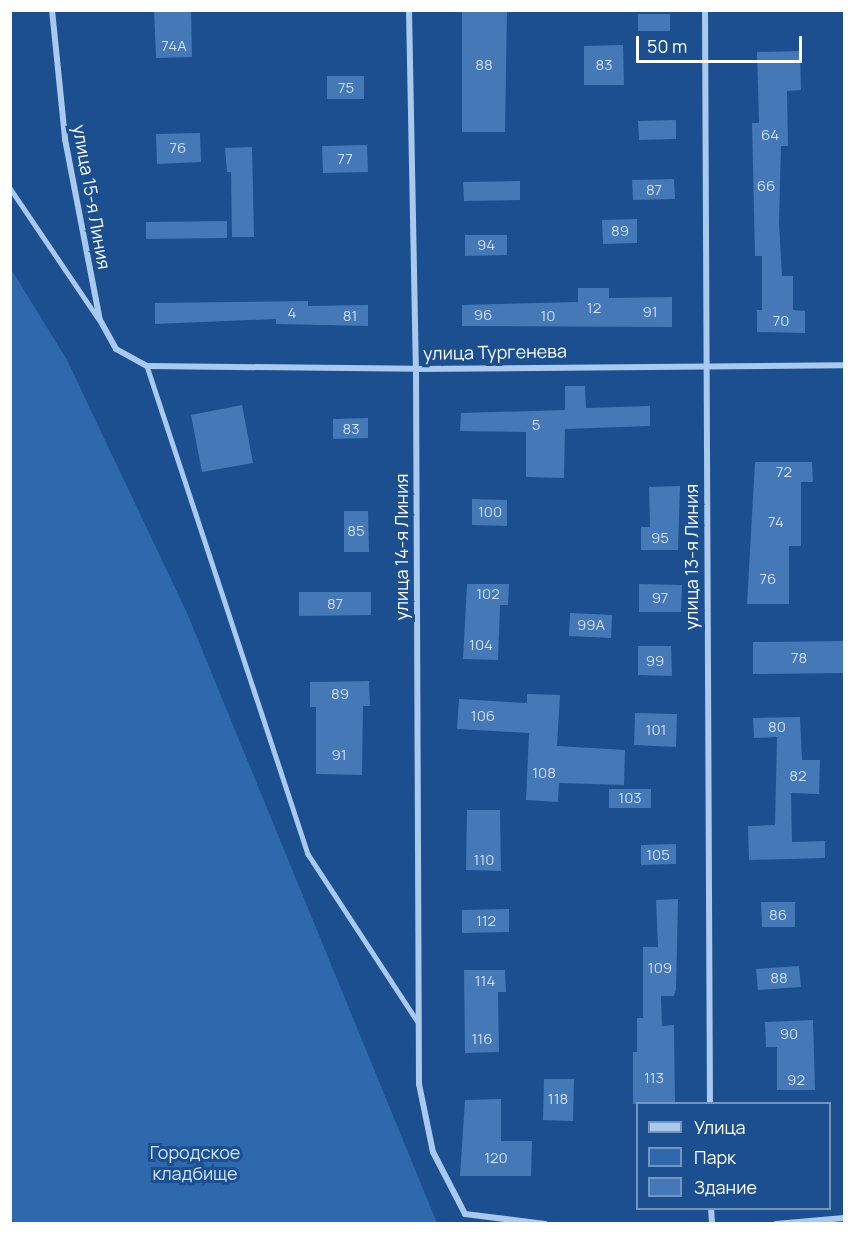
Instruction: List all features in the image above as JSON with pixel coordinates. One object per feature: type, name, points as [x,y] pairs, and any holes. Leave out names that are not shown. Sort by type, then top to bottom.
[{"type":"street","name":"улица 15-я Линия","points":[[52,10],[65,139],[100,320],[116,349],[147,366]]},
{"type":"street","name":"улица 14-я Линия","points":[[409,10],[416,369],[419,1084],[434,1152],[465,1214],[545,1224]]},
{"type":"street","name":"улица 13-я Линия","points":[[705,10],[710,1102]]},
{"type":"street","name":"улица Тургенева","points":[[147,366],[416,369],[705,363],[844,364]]},
{"type":"street","points":[[776,1224],[844,1218]]},
{"type":"lane","points":[[10,188],[100,320]]},
{"type":"lane","points":[[147,366],[308,854],[418,1022]]},
{"type":"green space","name":"Городское кладбище","points":[[11,269],[67,360],[187,613],[437,1223],[11,1223]]},
{"type":"building","points":[[154,10],[191,10],[192,57],[156,58]]},
{"type":"building","points":[[462,10],[507,10],[505,132],[462,132]]},
{"type":"building","points":[[638,14],[670,14],[670,31],[638,31]]},
{"type":"building","points":[[623,45],[624,85],[584,85],[584,46]]},
{"type":"building","points":[[800,51],[801,90],[787,91],[788,146],[781,146],[779,223],[782,276],[793,276],[793,310],[805,311],[805,333],[757,332],[757,310],[762,310],[762,256],[755,256],[752,123],[759,123],[757,52]]},
{"type":"building","points":[[327,76],[364,76],[364,99],[327,99]]},
{"type":"building","points":[[676,120],[676,139],[639,140],[638,121]]},
{"type":"building","points":[[200,133],[201,162],[157,164],[156,134]]},
{"type":"building","points":[[367,145],[368,172],[323,173],[322,146]]},
{"type":"building","points":[[252,147],[254,237],[232,237],[231,172],[227,172],[225,148]]},
{"type":"building","points":[[674,179],[675,199],[633,200],[632,180]]},
{"type":"building","points":[[520,181],[520,200],[464,201],[463,182]]},
{"type":"building","points":[[637,219],[637,243],[603,244],[602,220]]},
{"type":"building","points":[[227,221],[227,238],[146,239],[146,222]]},
{"type":"building","points":[[465,235],[507,235],[507,255],[465,256]]},
{"type":"building","points":[[578,288],[609,288],[609,298],[672,297],[672,327],[462,326],[462,305],[578,302]]},
{"type":"building","points":[[308,301],[308,306],[368,305],[368,326],[276,324],[276,319],[155,324],[155,303]]},
{"type":"building","points":[[565,386],[585,386],[586,408],[650,406],[650,426],[565,429],[564,478],[526,477],[526,432],[460,431],[461,413],[565,410]]},
{"type":"building","points":[[242,405],[253,463],[202,472],[191,415]]},
{"type":"building","points":[[368,418],[368,438],[333,439],[333,419]]},
{"type":"building","points":[[755,462],[812,462],[813,482],[801,482],[801,546],[789,546],[789,604],[747,604]]},
{"type":"building","points":[[680,486],[678,550],[641,550],[641,527],[650,527],[649,487]]},
{"type":"building","points":[[472,499],[507,500],[507,526],[472,525]]},
{"type":"building","points":[[344,511],[368,511],[369,552],[344,552]]},
{"type":"building","points":[[467,584],[509,584],[508,605],[500,605],[498,660],[463,659]]},
{"type":"building","points":[[639,584],[682,585],[681,612],[639,612]]},
{"type":"building","points":[[299,592],[371,592],[371,615],[299,616]]},
{"type":"building","points":[[570,613],[612,615],[611,638],[569,636]]},
{"type":"building","points":[[844,641],[844,673],[753,674],[753,642]]},
{"type":"building","points":[[638,646],[671,646],[672,676],[638,675]]},
{"type":"building","points":[[369,681],[370,706],[363,706],[362,775],[316,774],[316,707],[310,707],[310,682]]},
{"type":"building","points":[[527,694],[560,695],[557,746],[625,750],[624,785],[559,783],[558,802],[526,800],[529,733],[457,729],[459,699],[527,703]]},
{"type":"building","points":[[635,713],[677,714],[676,747],[634,745]]},
{"type":"building","points":[[800,717],[802,760],[820,760],[819,794],[791,793],[792,842],[825,841],[825,858],[749,860],[748,826],[775,825],[777,737],[754,738],[753,718]]},
{"type":"building","points":[[609,789],[651,789],[651,808],[609,808]]},
{"type":"building","points":[[467,810],[500,810],[501,871],[466,870]]},
{"type":"building","points":[[676,844],[676,864],[641,865],[641,845]]},
{"type":"building","points":[[678,899],[676,989],[674,996],[661,996],[662,1026],[674,1025],[675,1102],[636,1102],[633,1104],[633,1052],[637,1052],[637,1018],[643,1018],[643,947],[658,947],[656,900]]},
{"type":"building","points":[[761,902],[795,902],[795,927],[762,927]]},
{"type":"building","points":[[509,909],[509,932],[462,933],[462,910]]},
{"type":"building","points":[[799,966],[801,987],[758,990],[756,969]]},
{"type":"building","points":[[464,970],[505,970],[506,992],[498,992],[499,1052],[465,1053]]},
{"type":"building","points":[[813,1020],[815,1090],[777,1090],[777,1047],[766,1047],[765,1022]]},
{"type":"building","points":[[544,1079],[574,1079],[573,1121],[543,1120]]},
{"type":"building","points":[[501,1099],[501,1141],[532,1141],[531,1176],[460,1176],[465,1100]]}]
